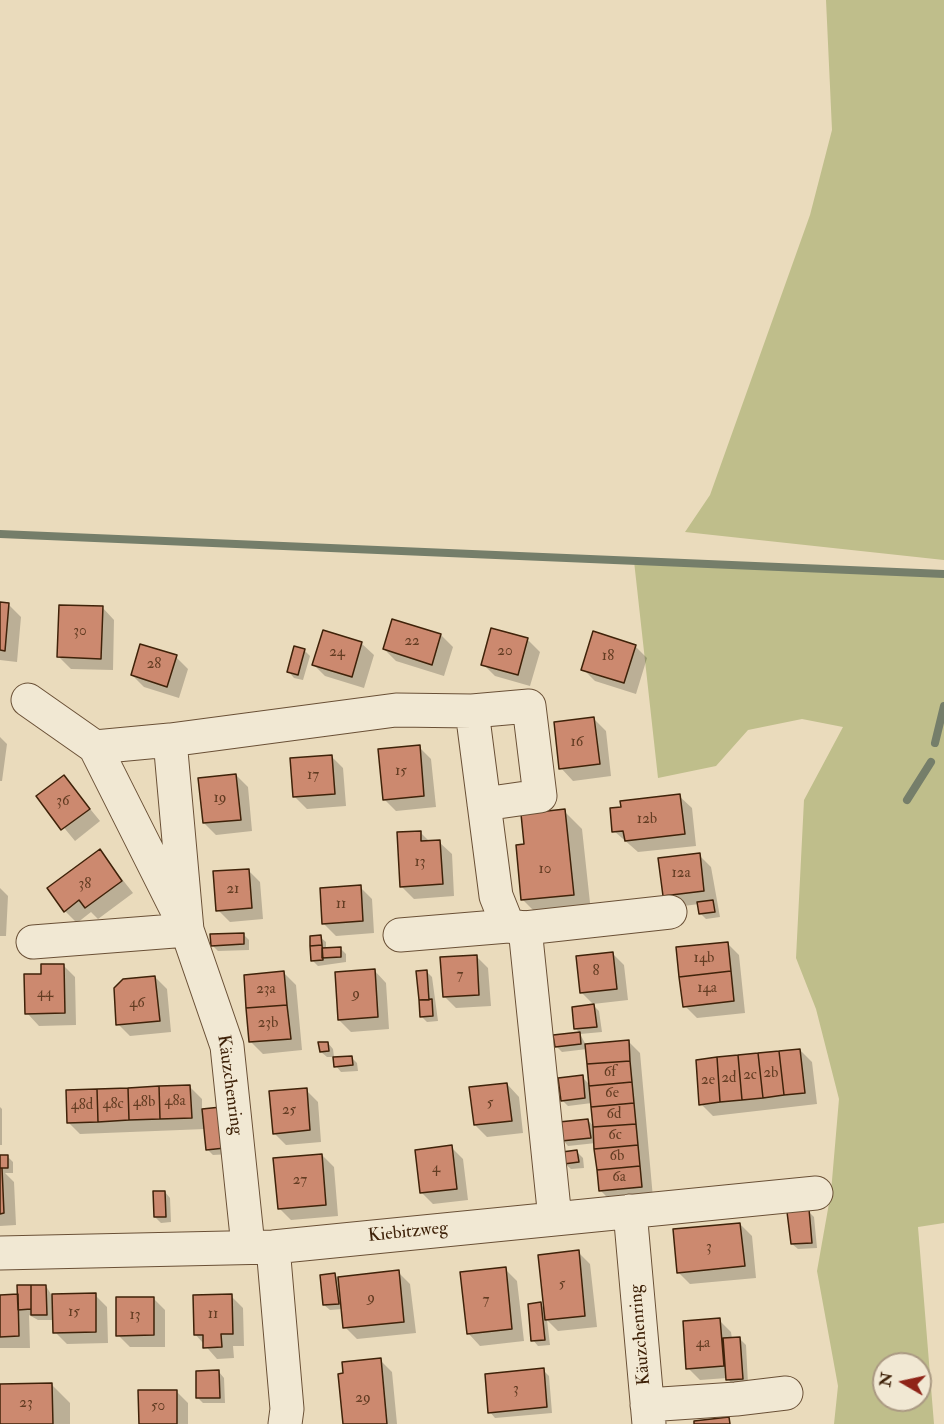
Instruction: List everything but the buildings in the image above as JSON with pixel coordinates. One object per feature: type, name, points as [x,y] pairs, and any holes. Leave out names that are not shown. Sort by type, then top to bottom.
[{"type":"street","name":"Käuzchenring","points":[[28,700],[95,747],[187,930],[227,1046],[287,1409],[285,1424]]},
{"type":"street","points":[[95,747],[170,740],[396,710],[472,711],[529,706],[540,796],[484,804]]},
{"type":"street","points":[[472,711],[496,896],[517,927],[555,1219]]},
{"type":"street","name":"Käuzchenring","points":[[170,740],[187,930]]},
{"type":"street","points":[[400,935],[517,927],[670,912]]},
{"type":"street","points":[[33,942],[187,930]]},
{"type":"street","name":"Kiebitzweg","points":[[0,1253],[261,1246],[816,1193]]},
{"type":"street","name":"Käuzchenring","points":[[630,1211],[648,1414]]},
{"type":"street","points":[[648,1414],[786,1393]]},
{"type":"shaded area","points":[[826,0],[944,0],[944,560],[685,532],[710,495],[810,215],[832,130]]},
{"type":"shaded area","points":[[634,561],[944,574],[944,1223],[918,1227],[928,1352],[872,1352],[872,1412],[932,1412],[932,1399],[934,1424],[834,1424],[838,1386],[817,1271],[831,1192],[839,1099],[816,1009],[796,958],[804,800],[843,727],[802,719],[748,730],[716,766],[658,778]]},
{"type":"waterway","points":[[0,534],[944,574]]},
{"type":"waterway","points":[[935,743],[944,706]]},
{"type":"waterway","points":[[907,800],[931,762]]}]
